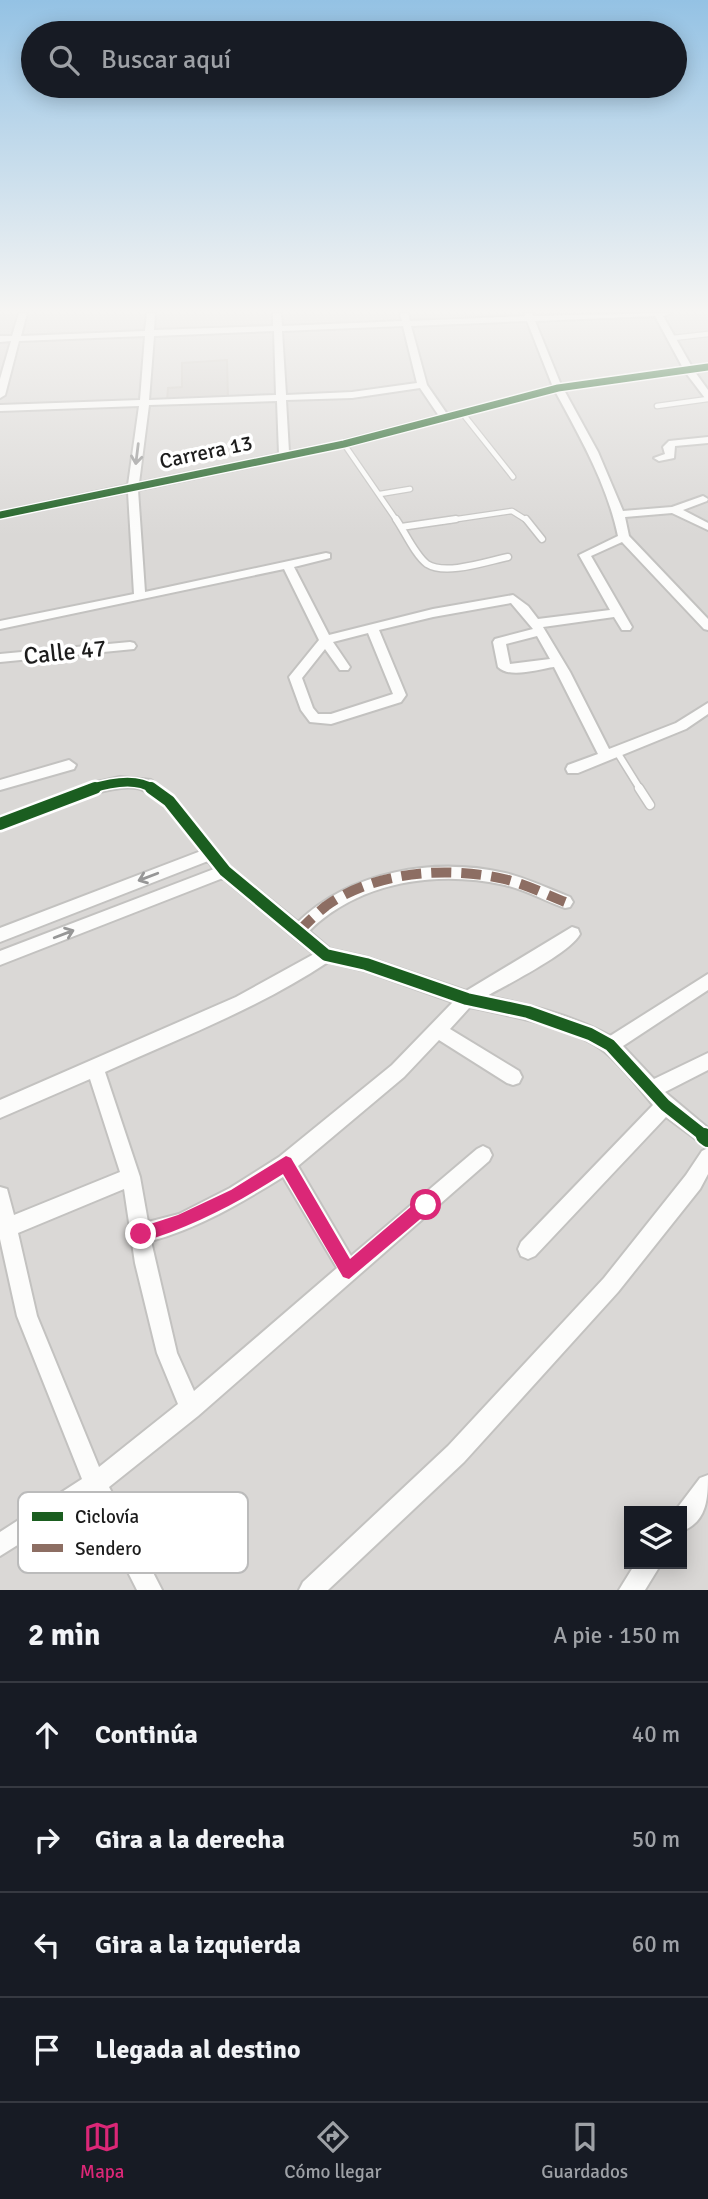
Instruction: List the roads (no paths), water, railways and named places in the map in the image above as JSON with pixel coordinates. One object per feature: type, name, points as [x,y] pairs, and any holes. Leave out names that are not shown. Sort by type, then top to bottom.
[{"type":"street","points":[[140,597],[133,488],[145,387]]},
{"type":"street","points":[[280,387],[284,456]]},
{"type":"street","points":[[0,408],[352,395],[407,387]]},
{"type":"street","points":[[424,387],[446,419]]},
{"type":"street","name":"Carrera 13","points":[[0,515],[344,444],[564,387]]},
{"type":"street","points":[[558,388],[593,452],[619,514],[624,537],[708,626]]},
{"type":"street","points":[[659,458],[670,456],[669,444],[708,440]]},
{"type":"street","points":[[619,514],[674,510],[703,499]]},
{"type":"street","points":[[674,510],[708,527]]},
{"type":"street","points":[[624,537],[585,555],[626,627]]},
{"type":"street","points":[[0,625],[326,556]]},
{"type":"street","points":[[287,564],[324,640],[344,667]]},
{"type":"street","points":[[372,627],[400,695],[393,700],[321,721],[315,719],[307,710],[295,680],[296,674],[324,640],[372,627],[509,599],[517,602],[536,628],[611,755]]},
{"type":"street","points":[[557,662],[509,669],[504,667],[499,642],[536,628],[616,613]]},
{"type":"street","name":"Calle 47","points":[[0,658],[130,646]]},
{"type":"street","points":[[573,769],[681,726],[708,708]]},
{"type":"street","points":[[0,785],[69,765]]},
{"type":"street","points":[[0,824],[93,788],[120,782],[146,784],[169,801],[225,871],[326,955],[366,964],[467,999],[528,1012],[590,1034],[610,1045],[664,1105],[708,1139]]},
{"type":"street","points":[[0,935],[212,853]]},
{"type":"street","points":[[0,958],[225,871]]},
{"type":"street","points":[[298,932],[329,905],[363,888],[401,877],[438,872],[506,879],[565,902]]},
{"type":"street","points":[[141,1234],[181,1223],[237,1195],[286,1164],[398,1071],[467,999],[557,946],[572,934]]},
{"type":"street","points":[[0,1109],[244,1002],[300,973],[326,955]]},
{"type":"street","points":[[610,1045],[708,981]]},
{"type":"street","points":[[437,1030],[513,1077]]},
{"type":"street","points":[[652,1089],[708,1060]]},
{"type":"street","points":[[95,1067],[131,1177],[167,1353],[190,1408]]},
{"type":"street","points":[[528,1249],[664,1105]]},
{"type":"street","points":[[83,1492],[190,1408],[483,1154]]},
{"type":"street","points":[[311,1590],[456,1454],[611,1285],[693,1182],[708,1157]]},
{"type":"street","points":[[286,1164],[349,1271]]},
{"type":"street","points":[[8,1227],[131,1177]]},
{"type":"street","points":[[0,1196],[27,1316],[99,1492]]},
{"type":"street","points":[[687,1513],[708,1486]]},
{"type":"street","points":[[0,1545],[18,1533]]},
{"type":"street","points":[[631,1590],[646,1569]]},
{"type":"street","points":[[141,1573],[150,1590]]},
{"type":"lane","points":[[657,407],[708,397]]},
{"type":"lane","points":[[463,414],[513,477]]},
{"type":"lane","points":[[344,444],[380,494],[419,557],[432,567],[449,568],[508,557]]},
{"type":"lane","points":[[380,494],[410,489]]},
{"type":"lane","points":[[401,527],[512,511],[524,516],[542,539]]},
{"type":"lane","points":[[611,755],[650,805]]}]
